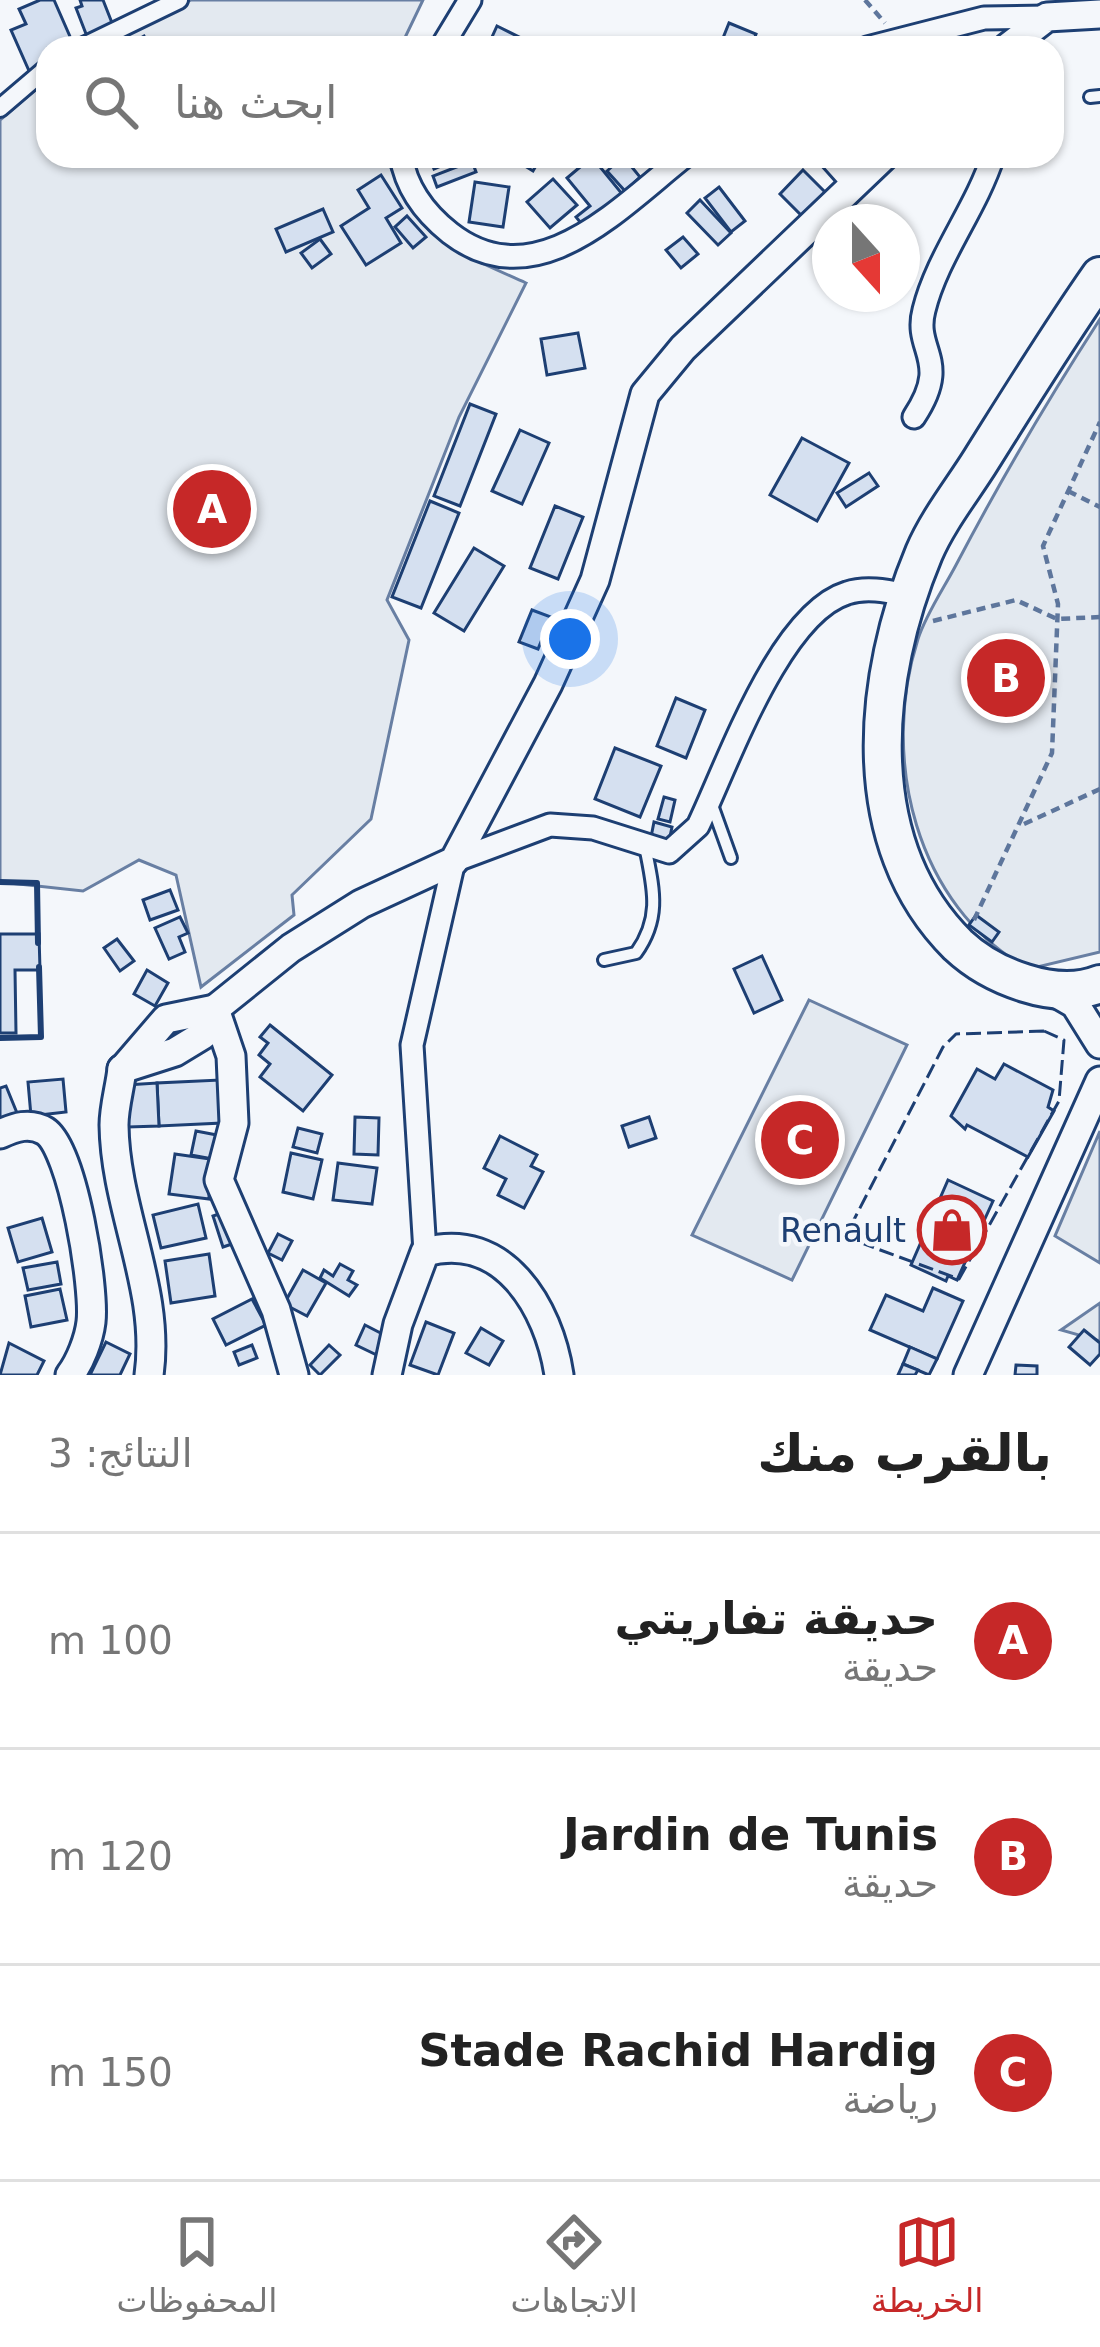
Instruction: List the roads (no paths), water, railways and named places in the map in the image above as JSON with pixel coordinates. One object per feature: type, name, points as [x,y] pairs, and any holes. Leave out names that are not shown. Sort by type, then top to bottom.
[{"type":"main road","points":[[1100,276],[925,552],[919,609],[886,700],[881,769],[897,854],[925,908],[980,964],[1049,989],[1100,984]]},
{"type":"street","points":[[105,36],[179,0]]},
{"type":"street","points":[[448,36],[470,0]]},
{"type":"street","points":[[914,36],[984,18],[1100,14]]},
{"type":"street","points":[[1024,36],[1047,17]]},
{"type":"street","points":[[0,108],[36,77]]},
{"type":"street","points":[[406,168],[429,215],[457,238],[493,255],[522,256],[572,245],[671,168]]},
{"type":"street","points":[[840,168],[853,183]]},
{"type":"street","points":[[386,1375],[398,1324],[425,1252],[412,1045],[454,861],[548,685],[595,580],[645,394],[663,367],[870,168]]},
{"type":"street","points":[[914,417],[930,393],[932,363],[922,314],[988,168]]},
{"type":"street","points":[[148,1375],[153,1347],[114,1123],[122,1070],[175,1052],[203,1035],[215,1009],[290,947],[343,915],[454,861],[550,826],[593,828],[669,852],[684,844],[711,800],[775,666],[802,625],[846,593],[878,589],[919,609]]},
{"type":"street","points":[[1049,989],[1075,1004],[1100,1044]]},
{"type":"street","points":[[215,1009],[231,1055],[234,1123],[219,1180],[276,1310],[294,1375]]},
{"type":"street","points":[[968,1375],[1100,1081]]},
{"type":"street","points":[[0,1134],[21,1126],[38,1127],[52,1137],[66,1162],[88,1270],[91,1323],[70,1375]]},
{"type":"street","points":[[425,1252],[453,1244],[486,1252],[529,1292],[554,1338],[560,1375]]},
{"type":"lane","points":[[711,800],[731,858]]},
{"type":"lane","points":[[604,960],[636,953],[653,930],[656,902],[645,846]]},
{"type":"place","name":"حديقة تفاريتي","points":[[212,509]]},
{"type":"place","name":"Jardin de Tunis","points":[[1006,678]]},
{"type":"place","name":"Stade Rachid Hardig","points":[[800,1140]]},
{"type":"place","name":"Renault","points":[[952,1230]]}]
